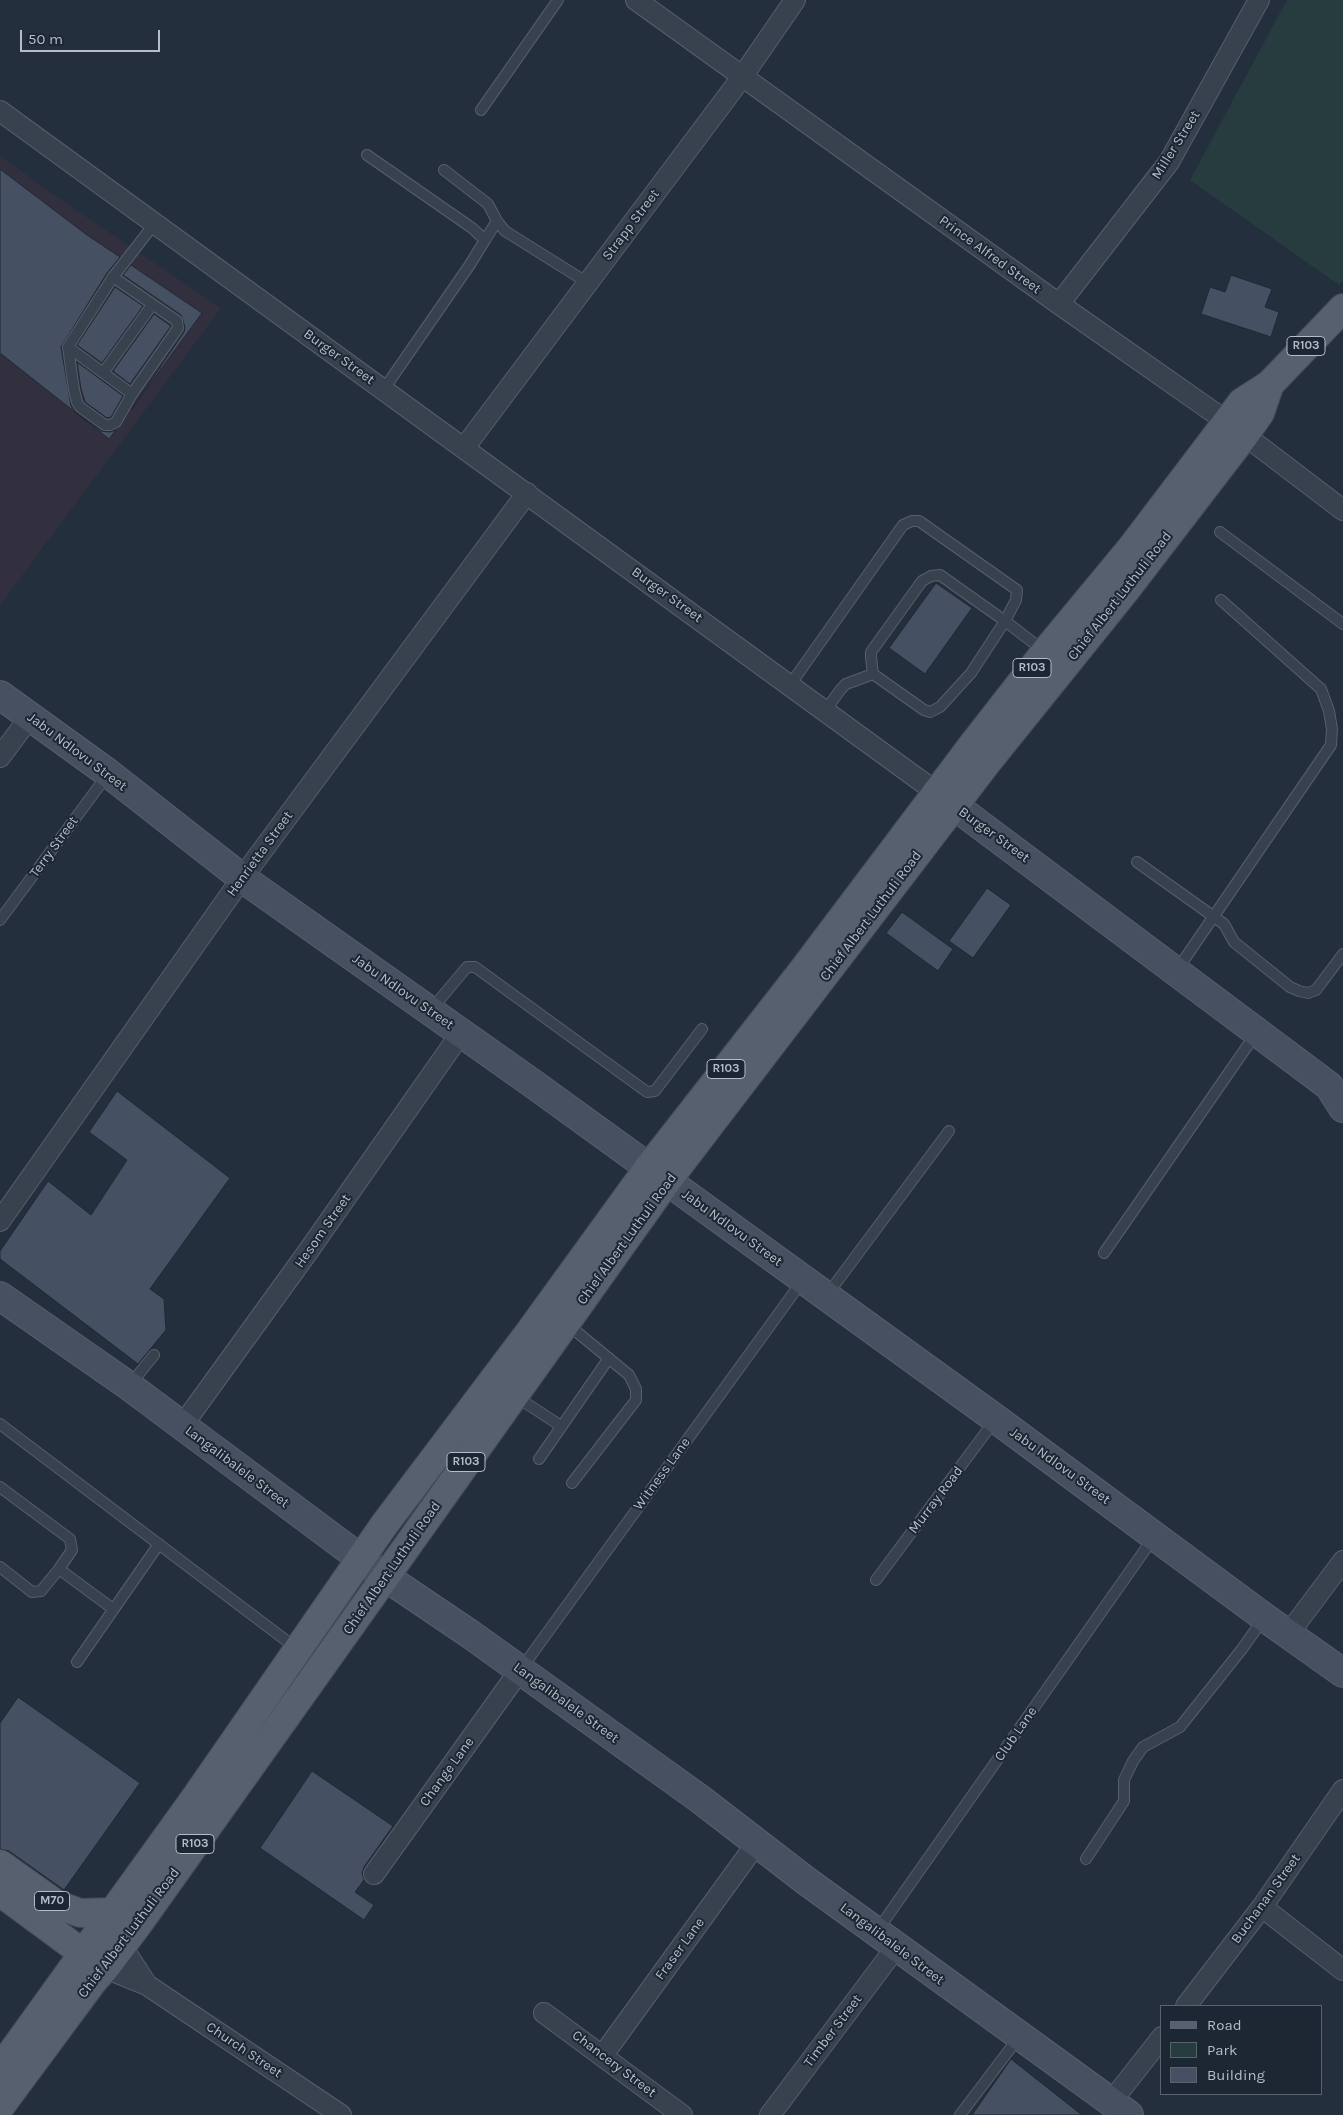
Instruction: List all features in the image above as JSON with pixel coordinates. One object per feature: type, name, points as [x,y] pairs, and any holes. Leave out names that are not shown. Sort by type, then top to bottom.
[{"type":"main road","name":"Chief Albert Luthuli Road","points":[[945,799],[989,760],[1125,591],[1235,428],[1242,402],[1270,384],[1343,308]]},
{"type":"main road","name":"Chief Albert Luthuli Road","points":[[0,2069],[95,1961],[121,1945],[348,1631],[384,1576],[566,1323],[658,1174],[803,970],[945,799],[1045,652],[1132,547],[1235,428]]},
{"type":"main road","name":"Chief Albert Luthuli Road","points":[[0,2107],[94,1980],[95,1961],[113,1912],[195,1798],[360,1558],[534,1326],[658,1174]]},
{"type":"main road","name":"M70","points":[[0,1864],[56,1904],[80,1913],[113,1912]]},
{"type":"main road","name":"Church Street","points":[[0,1892],[95,1961]]},
{"type":"street","name":"Prince Alfred Street","points":[[636,0],[1235,428],[1343,510]]},
{"type":"street","name":"Strapp Street","points":[[464,448],[742,77],[795,0]]},
{"type":"street","name":"Miller Street","points":[[1059,304],[1169,162],[1259,0]]},
{"type":"street","name":"Burger Street","points":[[0,111],[790,685],[1176,971],[1338,1094]]},
{"type":"street","name":"Henrietta Street","points":[[0,1221],[242,878],[527,493]]},
{"type":"street","name":"Jabu Ndlovu Street","points":[[0,695],[108,774],[242,878],[826,1295],[1343,1673]]},
{"type":"street","points":[[0,757],[30,717]]},
{"type":"street","name":"Hesom Street","points":[[182,1426],[307,1253],[461,1033]]},
{"type":"street","name":"Langalibalele Street","points":[[0,1296],[129,1386],[384,1576],[520,1670],[700,1799],[756,1844],[1120,2109]]},
{"type":"street","points":[[1289,1633],[1343,1560]]},
{"type":"street","name":"Change Lane","points":[[374,1874],[520,1670]]},
{"type":"street","name":"Buchanan Street","points":[[1187,2005],[1262,1907],[1343,1790]]},
{"type":"street","name":"Fraser Lane","points":[[603,2055],[756,1844]]},
{"type":"street","points":[[1262,1907],[1343,1970]]},
{"type":"street","name":"Timber Street","points":[[770,2115],[887,1939]]},
{"type":"street","name":"Church Street","points":[[121,1945],[147,1985]]},
{"type":"street","name":"Church Street","points":[[95,1961],[147,1985],[341,2115]]},
{"type":"street","name":"Chancery Street","points":[[544,2013],[682,2115]]},
{"type":"street","points":[[1120,2109],[1160,2040]]},
{"type":"lane","points":[[481,110],[558,0]]},
{"type":"lane","points":[[367,155],[472,228],[485,240]]},
{"type":"lane","points":[[444,170],[488,204],[496,221],[505,231],[588,283]]},
{"type":"lane","points":[[384,389],[469,266],[496,221]]},
{"type":"lane","points":[[113,277],[177,321],[178,328],[132,394],[116,422],[105,425],[80,407],[77,402],[68,346],[113,277],[155,223]]},
{"type":"lane","points":[[103,373],[152,305]]},
{"type":"lane","points":[[68,346],[132,394]]},
{"type":"lane","points":[[790,685],[903,525],[912,521],[919,521],[1017,590],[1016,600],[1005,621],[971,673],[940,708],[935,711],[924,710],[873,674],[870,663],[871,652],[922,581],[927,578],[940,576],[1005,621],[1045,652]]},
{"type":"lane","points":[[1220,532],[1343,624]]},
{"type":"lane","points":[[1176,971],[1331,744],[1332,729],[1329,711],[1321,689],[1220,600]]},
{"type":"lane","points":[[825,711],[846,684],[873,674]]},
{"type":"lane","name":"Terry Street","points":[[0,920],[108,774]]},
{"type":"lane","points":[[1137,862],[1224,924],[1234,942],[1290,987],[1299,991],[1308,992],[1316,990],[1343,954]]},
{"type":"lane","points":[[430,1012],[467,968],[475,967],[647,1092],[655,1091],[702,1029]]},
{"type":"lane","points":[[1104,1253],[1257,1032]]},
{"type":"lane","points":[[826,1295],[949,1130]]},
{"type":"lane","name":"Witness Lane","points":[[520,1670],[803,1279]]},
{"type":"lane","points":[[566,1323],[629,1375],[636,1389],[636,1400],[572,1483]]},
{"type":"lane","points":[[129,1386],[154,1355]]},
{"type":"lane","points":[[539,1459],[609,1358]]},
{"type":"lane","points":[[514,1396],[561,1426]]},
{"type":"lane","name":"Murray Road","points":[[876,1580],[996,1419]]},
{"type":"lane","points":[[0,1424],[298,1649]]},
{"type":"lane","points":[[0,1488],[70,1540],[72,1550],[41,1591],[32,1592],[0,1567]]},
{"type":"lane","name":"Club Lane","points":[[887,1939],[1155,1536]]},
{"type":"lane","points":[[77,1662],[159,1544]]},
{"type":"lane","points":[[59,1569],[113,1609]]},
{"type":"lane","points":[[1086,1859],[1124,1801],[1124,1780],[1133,1761],[1143,1747],[1180,1727],[1242,1649],[1264,1617]]},
{"type":"lane","points":[[960,2115],[1019,2037]]},
{"type":"shaded area","points":[[0,155],[42,187],[221,308],[0,605]]},
{"type":"green space","points":[[1287,0],[1343,0],[1343,281],[1339,285],[1190,180]]},
{"type":"building","points":[[0,169],[87,235],[120,257],[107,273],[61,347],[71,406],[76,413],[0,353]]},
{"type":"building","points":[[131,265],[202,313],[131,410],[184,332],[185,327],[181,315],[123,275]]},
{"type":"building","points":[[1231,275],[1272,289],[1265,307],[1279,312],[1271,337],[1201,314],[1210,287],[1225,292]]},
{"type":"building","points":[[115,287],[143,306],[102,363],[77,345]]},
{"type":"building","points":[[154,314],[171,326],[130,384],[113,371]]},
{"type":"building","points":[[77,362],[123,396],[111,417],[107,418],[85,402]]},
{"type":"building","points":[[77,413],[101,431],[110,432],[116,430],[109,439]]},
{"type":"building","points":[[936,583],[972,608],[925,674],[889,648]]},
{"type":"building","points":[[987,888],[1011,905],[973,958],[949,941]]},
{"type":"building","points":[[902,912],[953,949],[938,971],[886,933]]},
{"type":"building","points":[[117,1091],[230,1178],[150,1289],[164,1299],[166,1330],[138,1364],[0,1259],[0,1251],[48,1181],[91,1215],[127,1160],[89,1132]]},
{"type":"building","points":[[18,1697],[140,1783],[64,1890],[9,1851],[0,1849],[0,1723]]},
{"type":"building","points":[[312,1771],[393,1826],[364,1867],[362,1873],[364,1880],[355,1892],[374,1905],[364,1920],[260,1848]]},
{"type":"building","points":[[1011,2059],[1082,2115],[972,2115]]}]
